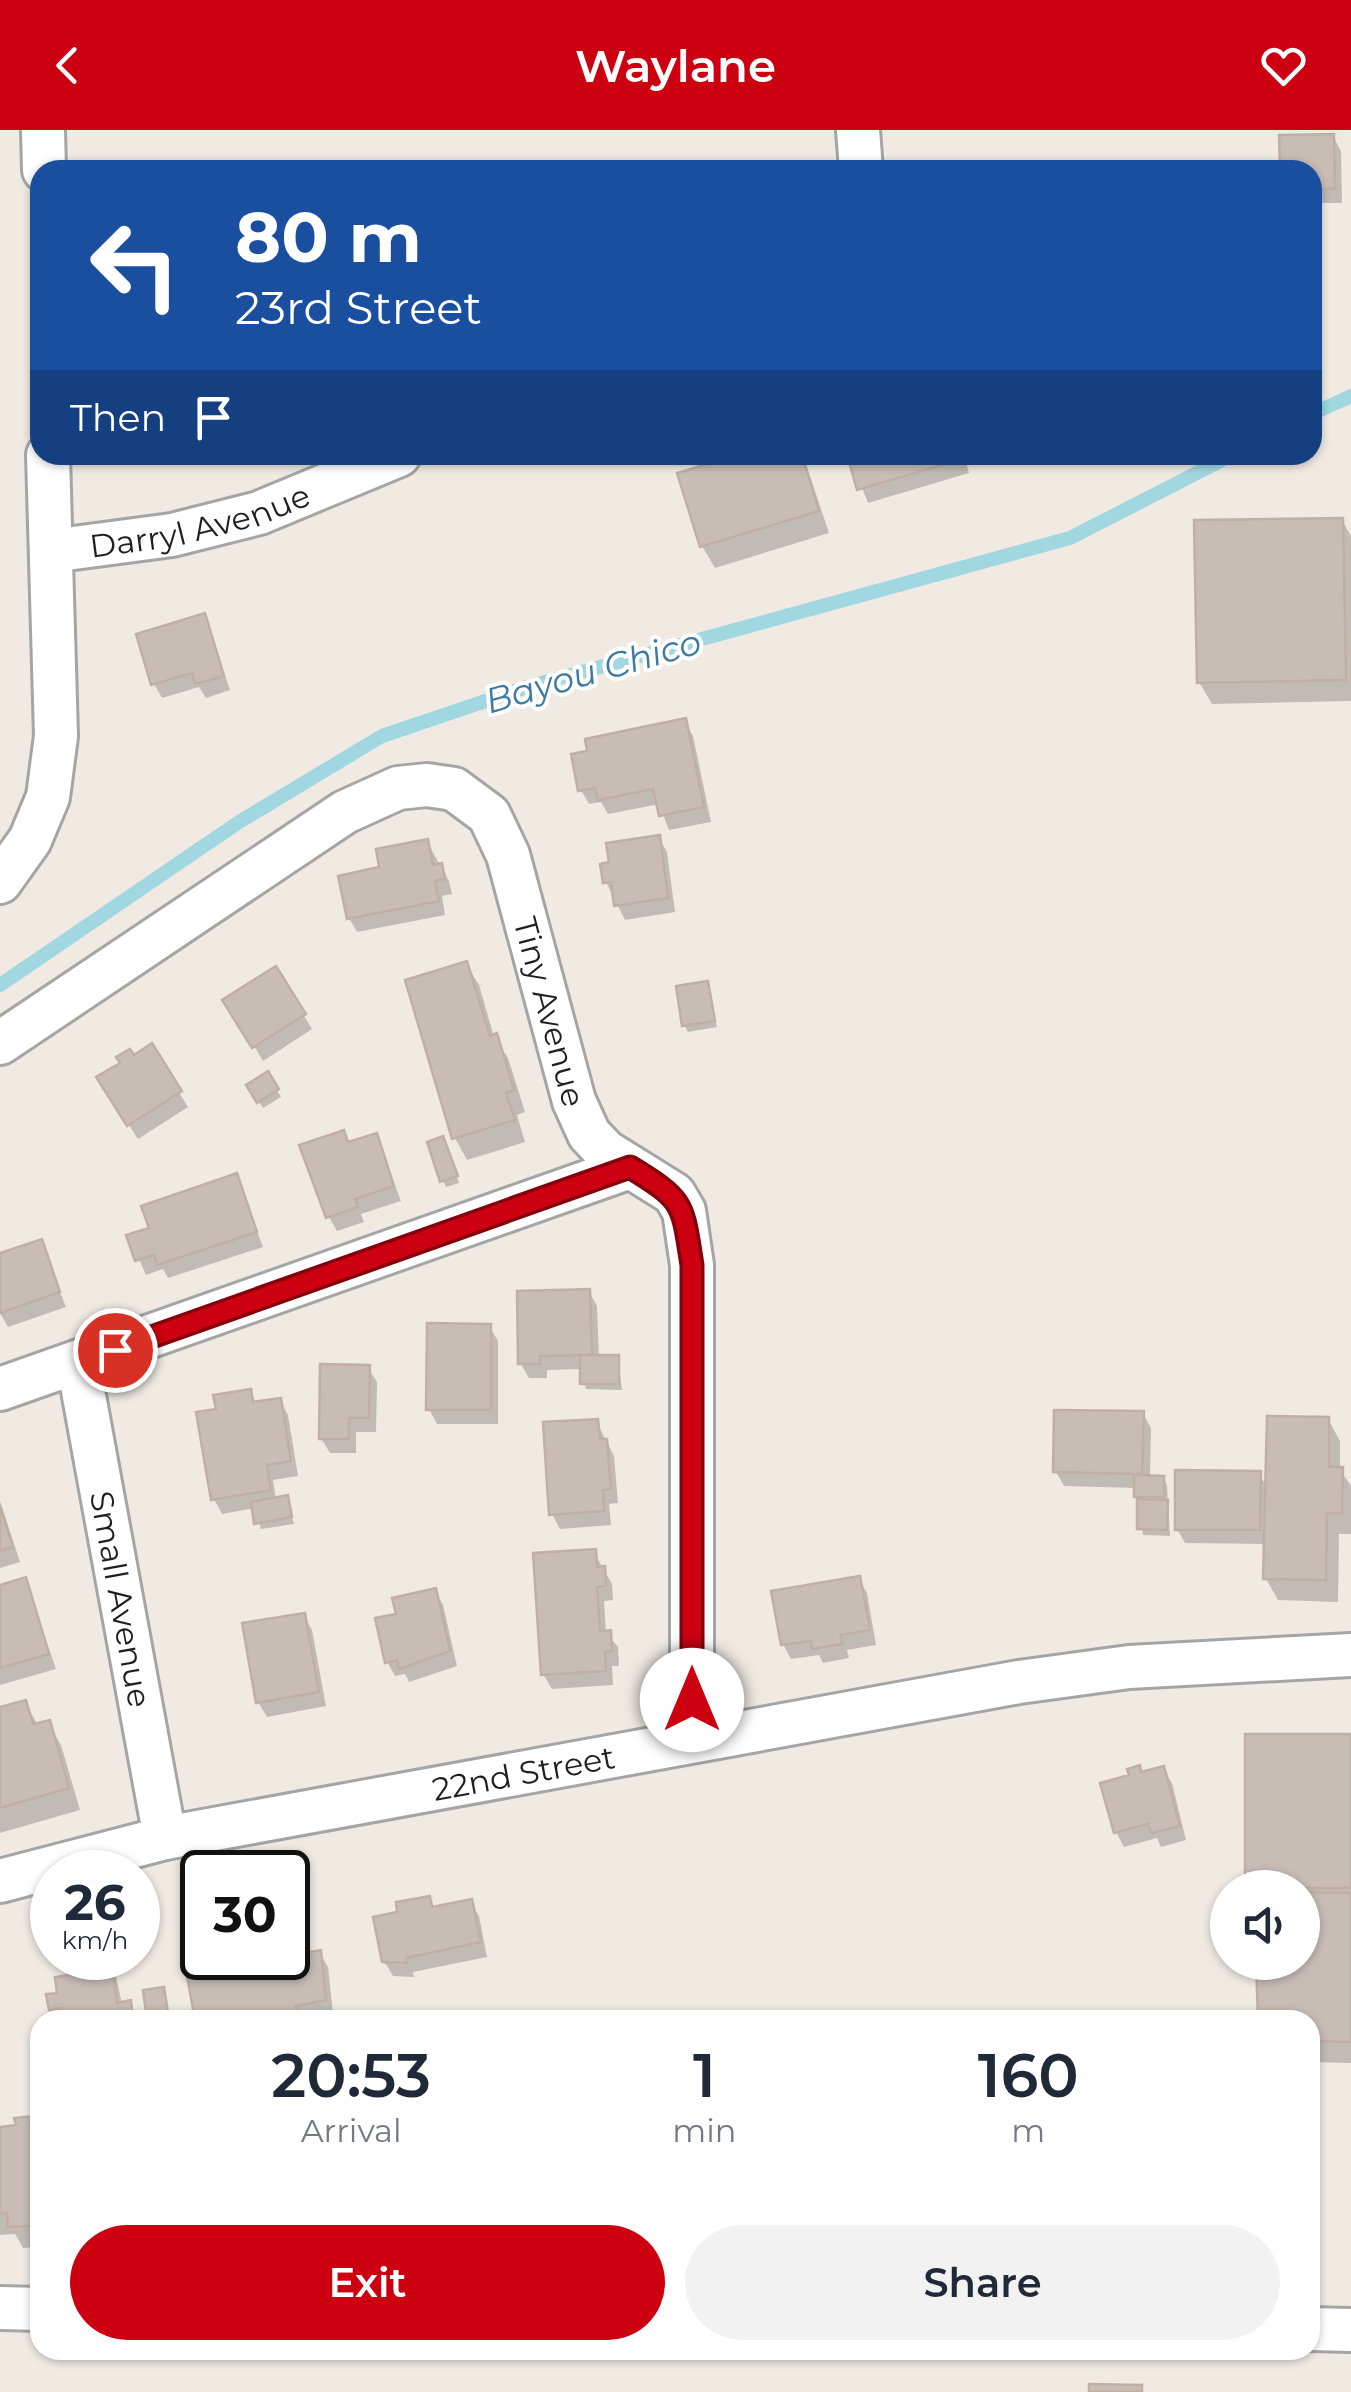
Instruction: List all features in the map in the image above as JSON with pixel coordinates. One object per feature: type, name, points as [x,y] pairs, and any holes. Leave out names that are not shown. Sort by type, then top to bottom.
[{"type":"street","points":[[43,130],[44,160]]},
{"type":"street","points":[[858,130],[860,160]]},
{"type":"street","points":[[0,882],[30,840],[48,797],[56,736],[48,465]]},
{"type":"street","name":"Darryl Avenue","points":[[52,551],[172,536],[259,512],[374,465]]},
{"type":"street","name":"Tiny Avenue","points":[[0,1043],[345,812],[398,788],[454,789],[489,815],[508,855],[574,1101],[589,1134],[630,1167],[674,1194],[684,1211],[692,1265],[692,1740]]},
{"type":"street","points":[[0,1389],[630,1167]]},
{"type":"street","name":"Small Avenue","points":[[78,1362],[165,1838]]},
{"type":"street","name":"22nd Street","points":[[0,1881],[165,1838],[692,1740],[1129,1667],[1351,1654]]},
{"type":"street","points":[[0,2308],[30,2308]]},
{"type":"street","points":[[1320,2330],[1351,2330]]},
{"type":"building","points":[[1334,134],[1335,189],[1322,189],[1322,160],[1280,160],[1279,135]]},
{"type":"building","points":[[704,465],[805,465],[819,511],[700,547],[677,473]]},
{"type":"building","points":[[850,465],[942,465],[857,490]]},
{"type":"building","points":[[1343,518],[1346,680],[1197,683],[1194,520]]},
{"type":"building","points":[[205,613],[224,676],[195,684],[192,673],[151,685],[136,634]]},
{"type":"building","points":[[686,718],[704,807],[659,816],[653,789],[598,800],[595,788],[578,791],[571,754],[587,751],[585,739]]},
{"type":"building","points":[[660,835],[668,898],[614,906],[611,882],[603,883],[600,864],[609,862],[606,843]]},
{"type":"building","points":[[428,839],[433,865],[442,863],[445,879],[435,881],[439,901],[347,919],[338,876],[379,867],[376,849]]},
{"type":"building","points":[[467,961],[490,1036],[497,1033],[514,1090],[506,1093],[515,1120],[452,1139],[405,980]]},
{"type":"building","points":[[276,966],[306,1014],[252,1048],[222,1000]]},
{"type":"building","points":[[708,981],[715,1021],[682,1026],[676,986]]},
{"type":"building","points":[[152,1043],[182,1091],[127,1126],[96,1077],[120,1063],[116,1057],[130,1049],[134,1055]]},
{"type":"building","points":[[268,1071],[279,1089],[257,1103],[246,1085]]},
{"type":"building","points":[[344,1130],[348,1142],[377,1133],[394,1186],[355,1199],[358,1207],[326,1218],[299,1145]]},
{"type":"building","points":[[443,1136],[458,1176],[440,1182],[427,1142]]},
{"type":"building","points":[[237,1173],[257,1232],[157,1265],[154,1255],[135,1261],[126,1235],[149,1228],[141,1206]]},
{"type":"building","points":[[42,1239],[60,1292],[0,1313],[0,1253]]},
{"type":"building","points":[[590,1289],[592,1355],[540,1356],[540,1364],[518,1364],[517,1291]]},
{"type":"building","points":[[427,1323],[491,1324],[491,1410],[426,1410]]},
{"type":"building","points":[[580,1355],[619,1355],[619,1384],[580,1384]]},
{"type":"building","points":[[320,1364],[370,1365],[369,1418],[349,1418],[349,1439],[319,1439]]},
{"type":"building","points":[[251,1389],[253,1402],[281,1398],[291,1461],[267,1465],[271,1490],[211,1500],[196,1412],[216,1409],[213,1395]]},
{"type":"building","points":[[1054,1410],[1144,1411],[1142,1474],[1053,1472]]},
{"type":"building","points":[[1267,1416],[1329,1417],[1329,1467],[1343,1467],[1342,1513],[1327,1513],[1326,1580],[1263,1579]]},
{"type":"building","points":[[598,1419],[600,1439],[607,1439],[611,1489],[603,1490],[604,1511],[549,1515],[543,1422]]},
{"type":"building","points":[[1175,1470],[1261,1471],[1260,1530],[1175,1530]]},
{"type":"building","points":[[1134,1475],[1164,1476],[1164,1497],[1134,1497]]},
{"type":"building","points":[[288,1495],[292,1517],[254,1524],[251,1502]]},
{"type":"building","points":[[1137,1499],[1168,1500],[1167,1530],[1137,1529]]},
{"type":"building","points":[[0,1506],[13,1547],[0,1551]]},
{"type":"building","points":[[596,1549],[597,1567],[605,1566],[606,1586],[597,1587],[600,1631],[611,1630],[612,1651],[605,1652],[606,1671],[541,1675],[533,1553]]},
{"type":"building","points":[[860,1576],[870,1630],[841,1635],[842,1644],[812,1649],[811,1641],[781,1645],[771,1591]]},
{"type":"building","points":[[26,1577],[49,1654],[0,1668],[0,1585]]},
{"type":"building","points":[[436,1588],[450,1651],[399,1669],[397,1660],[385,1663],[375,1618],[396,1614],[392,1598]]},
{"type":"building","points":[[305,1613],[319,1692],[256,1703],[242,1623]]},
{"type":"building","points":[[26,1700],[33,1724],[50,1720],[69,1788],[0,1808],[0,1707]]},
{"type":"building","points":[[1245,1734],[1351,1734],[1351,1888],[1320,1888],[1320,1870],[1245,1870]]},
{"type":"building","points":[[1140,1765],[1141,1772],[1164,1766],[1180,1826],[1151,1833],[1148,1824],[1114,1833],[1100,1783],[1129,1775],[1127,1769]]},
{"type":"building","points":[[1320,1892],[1351,1893],[1351,2042],[1320,2041],[1320,2010],[1258,2010],[1257,1980],[1320,1980]]},
{"type":"building","points":[[430,1896],[432,1907],[472,1899],[481,1942],[406,1958],[407,1963],[382,1962],[373,1917],[397,1912],[396,1902]]},
{"type":"building","points":[[321,1950],[326,2000],[296,2006],[297,2010],[193,2010],[188,1980],[310,1980],[310,1952]]},
{"type":"building","points":[[55,1980],[114,1980],[117,2003],[131,2000],[132,2010],[49,2010],[46,1994],[57,1993]]},
{"type":"building","points":[[164,1987],[168,2010],[146,2010],[143,1990]]},
{"type":"building","points":[[30,2116],[30,2226],[8,2227],[7,2213],[0,2213],[0,2127],[16,2125],[14,2118]]},
{"type":"building","points":[[1089,2384],[1142,2385],[1142,2392],[1089,2392]]},
{"type":"waterway","name":"Bayou Chico","points":[[1322,409],[1351,396]]},
{"type":"waterway","name":"Bayou Chico","points":[[0,985],[239,822],[382,736],[527,687],[1070,538],[1212,465]]},
{"type":"route","points":[[115,1350],[630,1167],[674,1194],[684,1211],[692,1265],[692,1700]]}]
